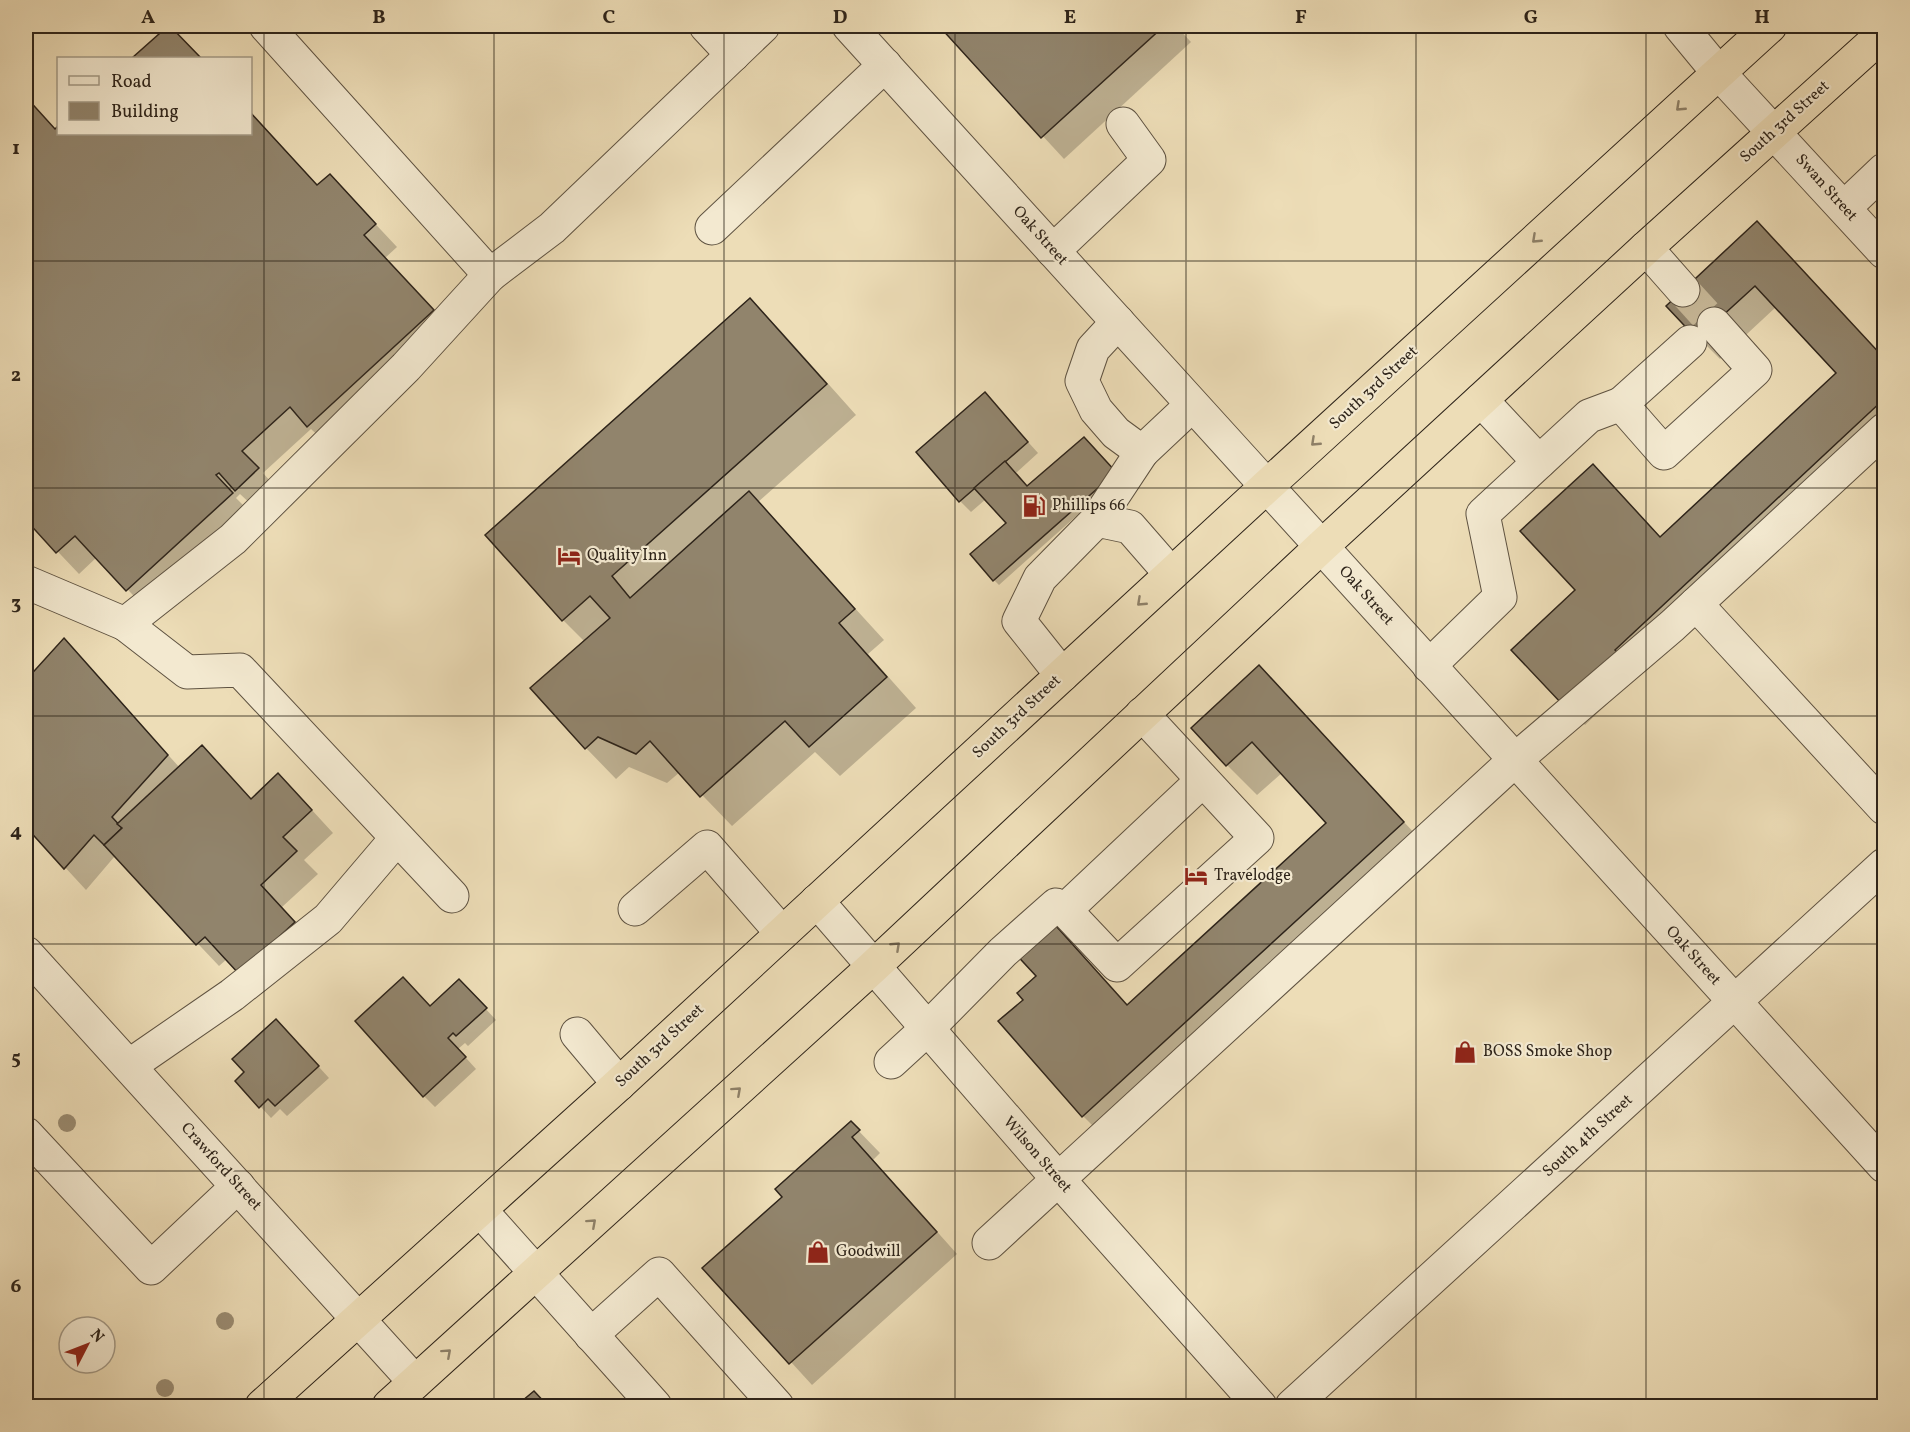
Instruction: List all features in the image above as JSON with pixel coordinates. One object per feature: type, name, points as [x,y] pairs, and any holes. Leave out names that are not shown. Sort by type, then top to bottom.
[{"type":"highway","name":"South 3rd Street","points":[[262,1407],[619,1084],[1171,574],[1770,26]]},
{"type":"highway","name":"South 3rd Street","points":[[388,1407],[873,967],[1321,547],[1884,33]]},
{"type":"street","points":[[266,26],[490,275]]},
{"type":"street","points":[[706,26],[733,55]]},
{"type":"street","points":[[126,624],[233,539],[406,367],[490,275],[552,228],[763,26]]},
{"type":"street","name":"Oak Street","points":[[849,26],[1884,1166]]},
{"type":"street","name":"Swan Street","points":[[1680,26],[1718,72],[1884,252]]},
{"type":"street","points":[[712,228],[885,65]]},
{"type":"street","points":[[1053,251],[1149,160],[1123,124]]},
{"type":"street","points":[[1844,208],[1884,170]]},
{"type":"street","points":[[1646,248],[1683,290]]},
{"type":"street","points":[[1118,322],[1093,350],[1082,381],[1096,410],[1116,433],[1142,452]]},
{"type":"street","points":[[1429,666],[1500,597],[1482,514],[1589,416],[1621,404],[1702,333],[1755,370],[1664,453],[1621,404]]},
{"type":"street","points":[[1481,400],[1539,462]]},
{"type":"street","points":[[1062,675],[1019,621],[1040,578],[1097,520],[1142,452],[1192,405]]},
{"type":"street","points":[[989,1243],[1515,760],[1696,604],[1884,430]]},
{"type":"street","points":[[1097,520],[1130,527],[1171,574]]},
{"type":"street","points":[[26,582],[126,624],[187,672],[240,670],[452,896]]},
{"type":"street","points":[[1696,604],[1884,808]]},
{"type":"street","points":[[891,1062],[1056,905],[1065,910],[1117,965],[1257,838],[1142,714]]},
{"type":"street","points":[[1065,910],[1203,780]]},
{"type":"street","points":[[129,1066],[232,995],[328,919],[398,838]]},
{"type":"street","points":[[636,909],[707,847],[782,933]]},
{"type":"street","name":"South 4th Street","points":[[1292,1407],[1884,865]]},
{"type":"street","name":"Wilson Street","points":[[817,901],[1260,1407]]},
{"type":"street","name":"Crawford Street","points":[[26,953],[415,1382]]},
{"type":"street","points":[[577,1034],[619,1084]]},
{"type":"street","points":[[26,1134],[151,1268],[238,1186]]},
{"type":"street","points":[[480,1210],[655,1407]]},
{"type":"street","points":[[591,1335],[659,1274],[777,1407]]},
{"type":"building","points":[[170,26],[200,57],[133,57]]},
{"type":"building","points":[[939,26],[1164,26],[1041,138]]},
{"type":"building","points":[[26,97],[55,129],[57,127],[57,135],[252,135],[252,114],[317,185],[330,174],[376,224],[364,235],[434,310],[307,427],[290,407],[242,451],[259,468],[235,491],[219,473],[216,475],[233,493],[126,591],[75,536],[56,553],[26,520]]},
{"type":"building","points":[[1757,221],[1884,358],[1884,399],[1615,650],[1617,652],[1562,704],[1511,650],[1575,590],[1520,531],[1593,464],[1660,537],[1836,373],[1755,286],[1697,339],[1666,306]]},
{"type":"building","name":"Quality Inn","points":[[750,298],[827,384],[612,576],[630,598],[749,491],[855,609],[839,623],[887,677],[809,747],[785,721],[700,797],[650,741],[636,754],[598,737],[585,749],[530,688],[610,618],[590,596],[562,621],[485,535]]},
{"type":"building","points":[[985,392],[1028,442],[959,502],[916,452]]},
{"type":"building","name":"Phillips 66","points":[[1084,437],[1116,472],[993,581],[970,554],[1006,523],[974,488],[1005,461],[1027,486]]},
{"type":"building","points":[[64,638],[168,755],[112,817],[122,828],[104,845],[94,835],[64,869],[26,827],[26,680]]},
{"type":"building","points":[[1259,665],[1404,822],[1082,1117],[998,1021],[1023,1000],[1017,993],[1036,976],[1012,950],[1048,917],[1127,1005],[1326,823],[1252,742],[1226,766],[1191,728]]},
{"type":"building","points":[[202,745],[251,799],[278,773],[312,810],[283,837],[297,851],[261,885],[295,922],[239,974],[205,937],[196,945],[104,845],[122,828],[117,824]]},
{"type":"building","points":[[403,977],[430,1006],[459,979],[487,1008],[456,1036],[453,1033],[448,1038],[466,1057],[423,1097],[355,1021]]},
{"type":"building","points":[[276,1019],[319,1066],[275,1106],[268,1099],[259,1108],[235,1081],[244,1072],[232,1059]]},
{"type":"building","name":"Goodwill","points":[[851,1121],[860,1130],[852,1137],[937,1232],[789,1364],[702,1268],[782,1197],[775,1189]]},
{"type":"building","points":[[534,1391],[548,1406],[516,1406]]},
{"type":"tunnel","points":[[1683,290],[1714,324]]},
{"type":"place","name":"Phillips 66","points":[[1034,506]]},
{"type":"place","name":"Quality Inn","points":[[569,556]]},
{"type":"place","name":"Travelodge","points":[[1196,876]]},
{"type":"place","name":"BOSS Smoke Shop","points":[[1465,1052]]},
{"type":"place","name":"Goodwill","points":[[818,1252]]}]
